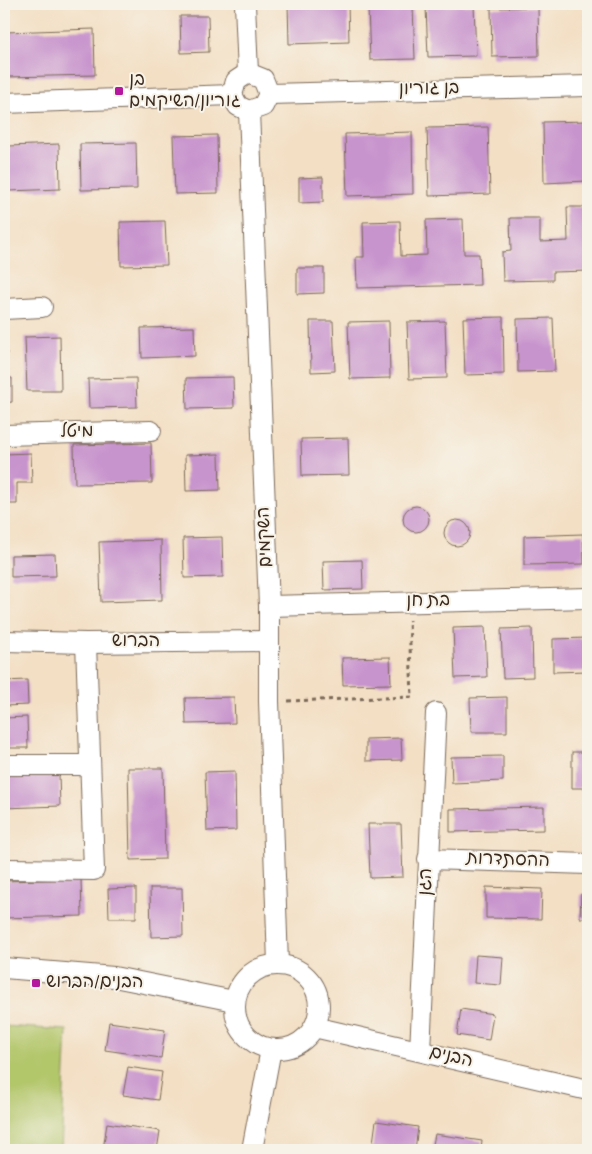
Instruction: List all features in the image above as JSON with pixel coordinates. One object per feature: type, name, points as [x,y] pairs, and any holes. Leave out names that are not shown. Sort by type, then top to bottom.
[{"type":"street","points":[[245,4],[248,73]]},
{"type":"street","points":[[248,73],[264,79],[269,94],[263,106],[249,111],[238,106],[232,95],[236,81],[248,73]]},
{"type":"street","name":"בן גוריון","points":[[269,94],[588,86]]},
{"type":"street","points":[[4,103],[232,95]]},
{"type":"street","name":"השקמים","points":[[249,111],[268,606],[268,701],[278,964]]},
{"type":"street","points":[[4,308],[42,307]]},
{"type":"street","name":"מיטל","points":[[4,435],[151,431]]},
{"type":"street","name":"בת חן","points":[[268,606],[588,598]]},
{"type":"street","name":"הברוש","points":[[4,641],[86,643],[268,641]]},
{"type":"street","points":[[4,869],[94,870],[86,643]]},
{"type":"street","name":"הגן","points":[[420,1051],[436,713]]},
{"type":"street","points":[[4,765],[90,765]]},
{"type":"street","name":"ההסתדרות","points":[[428,859],[588,864]]},
{"type":"street","points":[[278,964],[292,967],[305,975],[314,986],[319,999],[319,1013],[314,1027],[307,1037],[296,1045],[284,1049],[271,1049],[258,1045],[247,1038],[239,1027],[234,1014],[234,1001],[238,989],[245,978],[254,970],[278,964]]},
{"type":"street","points":[[4,968],[114,976],[234,1001]]},
{"type":"street","name":"הבנים","points":[[314,1027],[588,1090]]},
{"type":"street","points":[[252,1150],[271,1049]]},
{"type":"path","points":[[268,701],[412,697],[408,602]]},
{"type":"green space","points":[[4,1026],[67,1030],[61,1150],[4,1150]]},
{"type":"building","points":[[288,4],[348,4],[349,42],[289,44]]},
{"type":"building","points":[[474,5],[476,56],[428,57],[426,7]]},
{"type":"building","points":[[413,7],[415,59],[370,60],[368,8]]},
{"type":"building","points":[[538,7],[539,56],[492,57],[491,8]]},
{"type":"building","points":[[180,16],[208,16],[209,52],[181,53]]},
{"type":"building","points":[[94,29],[95,75],[7,77],[6,32]]},
{"type":"building","points":[[588,121],[588,181],[544,183],[543,122]]},
{"type":"building","points":[[488,127],[490,194],[429,196],[427,128]]},
{"type":"building","points":[[412,132],[413,194],[347,196],[345,134]]},
{"type":"building","points":[[217,135],[218,193],[175,194],[173,136]]},
{"type":"building","points":[[136,143],[137,189],[81,190],[80,144]]},
{"type":"building","points":[[59,144],[60,189],[9,191],[9,146]]},
{"type":"building","points":[[323,177],[323,202],[299,203],[299,178]]},
{"type":"building","points":[[567,207],[588,207],[588,271],[553,272],[553,280],[503,281],[502,252],[511,251],[510,218],[540,218],[540,242],[568,241]]},
{"type":"building","points":[[463,219],[464,254],[479,254],[480,285],[357,288],[356,257],[364,257],[363,222],[400,221],[401,256],[427,255],[426,220]]},
{"type":"building","points":[[165,221],[167,265],[121,266],[120,222]]},
{"type":"building","points":[[297,268],[324,268],[324,293],[297,294]]},
{"type":"building","points":[[503,317],[504,374],[465,375],[463,318]]},
{"type":"building","points":[[553,318],[555,371],[518,372],[517,319]]},
{"type":"building","points":[[310,321],[333,321],[335,371],[311,372]]},
{"type":"building","points":[[389,321],[390,378],[350,379],[348,322]]},
{"type":"building","points":[[445,321],[447,378],[409,379],[407,322]]},
{"type":"building","points":[[194,327],[195,356],[142,358],[141,328]]},
{"type":"building","points":[[60,336],[61,391],[27,391],[25,337]]},
{"type":"building","points":[[4,337],[7,337],[7,363],[4,363]]},
{"type":"building","points":[[233,377],[234,408],[187,409],[186,378]]},
{"type":"building","points":[[4,378],[12,378],[12,402],[4,403]]},
{"type":"building","points":[[136,378],[137,407],[89,408],[88,379]]},
{"type":"building","points":[[348,438],[349,475],[302,476],[301,439]]},
{"type":"building","points":[[151,443],[152,483],[75,484],[74,445]]},
{"type":"building","points":[[31,453],[32,483],[17,483],[17,504],[4,504],[4,454]]},
{"type":"building","points":[[219,454],[220,490],[186,491],[185,455]]},
{"type":"building","points":[[416,506],[425,510],[429,519],[425,528],[416,532],[407,528],[403,519],[407,510]]},
{"type":"building","points":[[457,520],[466,524],[470,533],[466,542],[457,546],[448,542],[444,533],[448,524]]},
{"type":"building","points":[[583,534],[584,564],[524,565],[524,536]]},
{"type":"building","points":[[222,537],[223,577],[184,578],[183,538]]},
{"type":"building","points":[[161,540],[162,600],[101,602],[99,542]]},
{"type":"building","points":[[55,554],[56,576],[11,577],[11,555]]},
{"type":"building","points":[[362,560],[363,589],[324,590],[323,561]]},
{"type":"building","points":[[485,627],[487,677],[455,678],[453,628]]},
{"type":"building","points":[[532,628],[533,677],[503,678],[501,629]]},
{"type":"building","points":[[588,638],[588,671],[553,672],[553,639]]},
{"type":"building","points":[[390,657],[391,684],[343,685],[342,658]]},
{"type":"building","points":[[27,680],[28,705],[4,706],[4,681]]},
{"type":"building","points":[[234,697],[235,723],[186,724],[185,698]]},
{"type":"building","points":[[507,697],[507,732],[471,732],[470,698]]},
{"type":"building","points":[[584,697],[588,697],[588,721],[584,721]]},
{"type":"building","points":[[27,717],[28,748],[4,748],[4,718]]},
{"type":"building","points":[[401,738],[402,760],[366,761],[366,739]]},
{"type":"building","points":[[572,752],[588,752],[588,788],[572,788]]},
{"type":"building","points":[[503,756],[503,781],[452,783],[451,757]]},
{"type":"building","points":[[128,768],[163,768],[165,859],[130,860]]},
{"type":"building","points":[[235,771],[236,830],[207,831],[205,772]]},
{"type":"building","points":[[59,774],[60,806],[4,808],[4,775]]},
{"type":"building","points":[[544,807],[544,830],[450,832],[450,809]]},
{"type":"building","points":[[368,824],[401,824],[403,877],[370,878]]},
{"type":"building","points":[[81,879],[82,916],[4,918],[4,881]]},
{"type":"building","points":[[486,887],[542,889],[541,919],[486,918]]},
{"type":"building","points":[[136,888],[136,918],[109,918],[108,889]]},
{"type":"building","points":[[150,888],[182,888],[183,936],[151,937]]},
{"type":"building","points":[[581,894],[588,894],[588,918],[580,918]]},
{"type":"building","points":[[476,955],[503,957],[501,985],[474,983]]},
{"type":"building","points":[[461,1009],[493,1014],[489,1040],[457,1035]]},
{"type":"building","points":[[109,1022],[165,1030],[161,1058],[105,1050]]},
{"type":"building","points":[[128,1067],[162,1072],[158,1100],[123,1095]]},
{"type":"building","points":[[376,1121],[418,1127],[415,1150],[372,1150]]},
{"type":"building","points":[[107,1123],[160,1131],[157,1150],[103,1150]]},
{"type":"building","points":[[435,1134],[482,1141],[481,1150],[432,1150]]},
{"type":"place","name":"בן גוריון/השיקמים","points":[[119,91]]},
{"type":"place","name":"הבנים/הברוש","points":[[36,983]]}]
